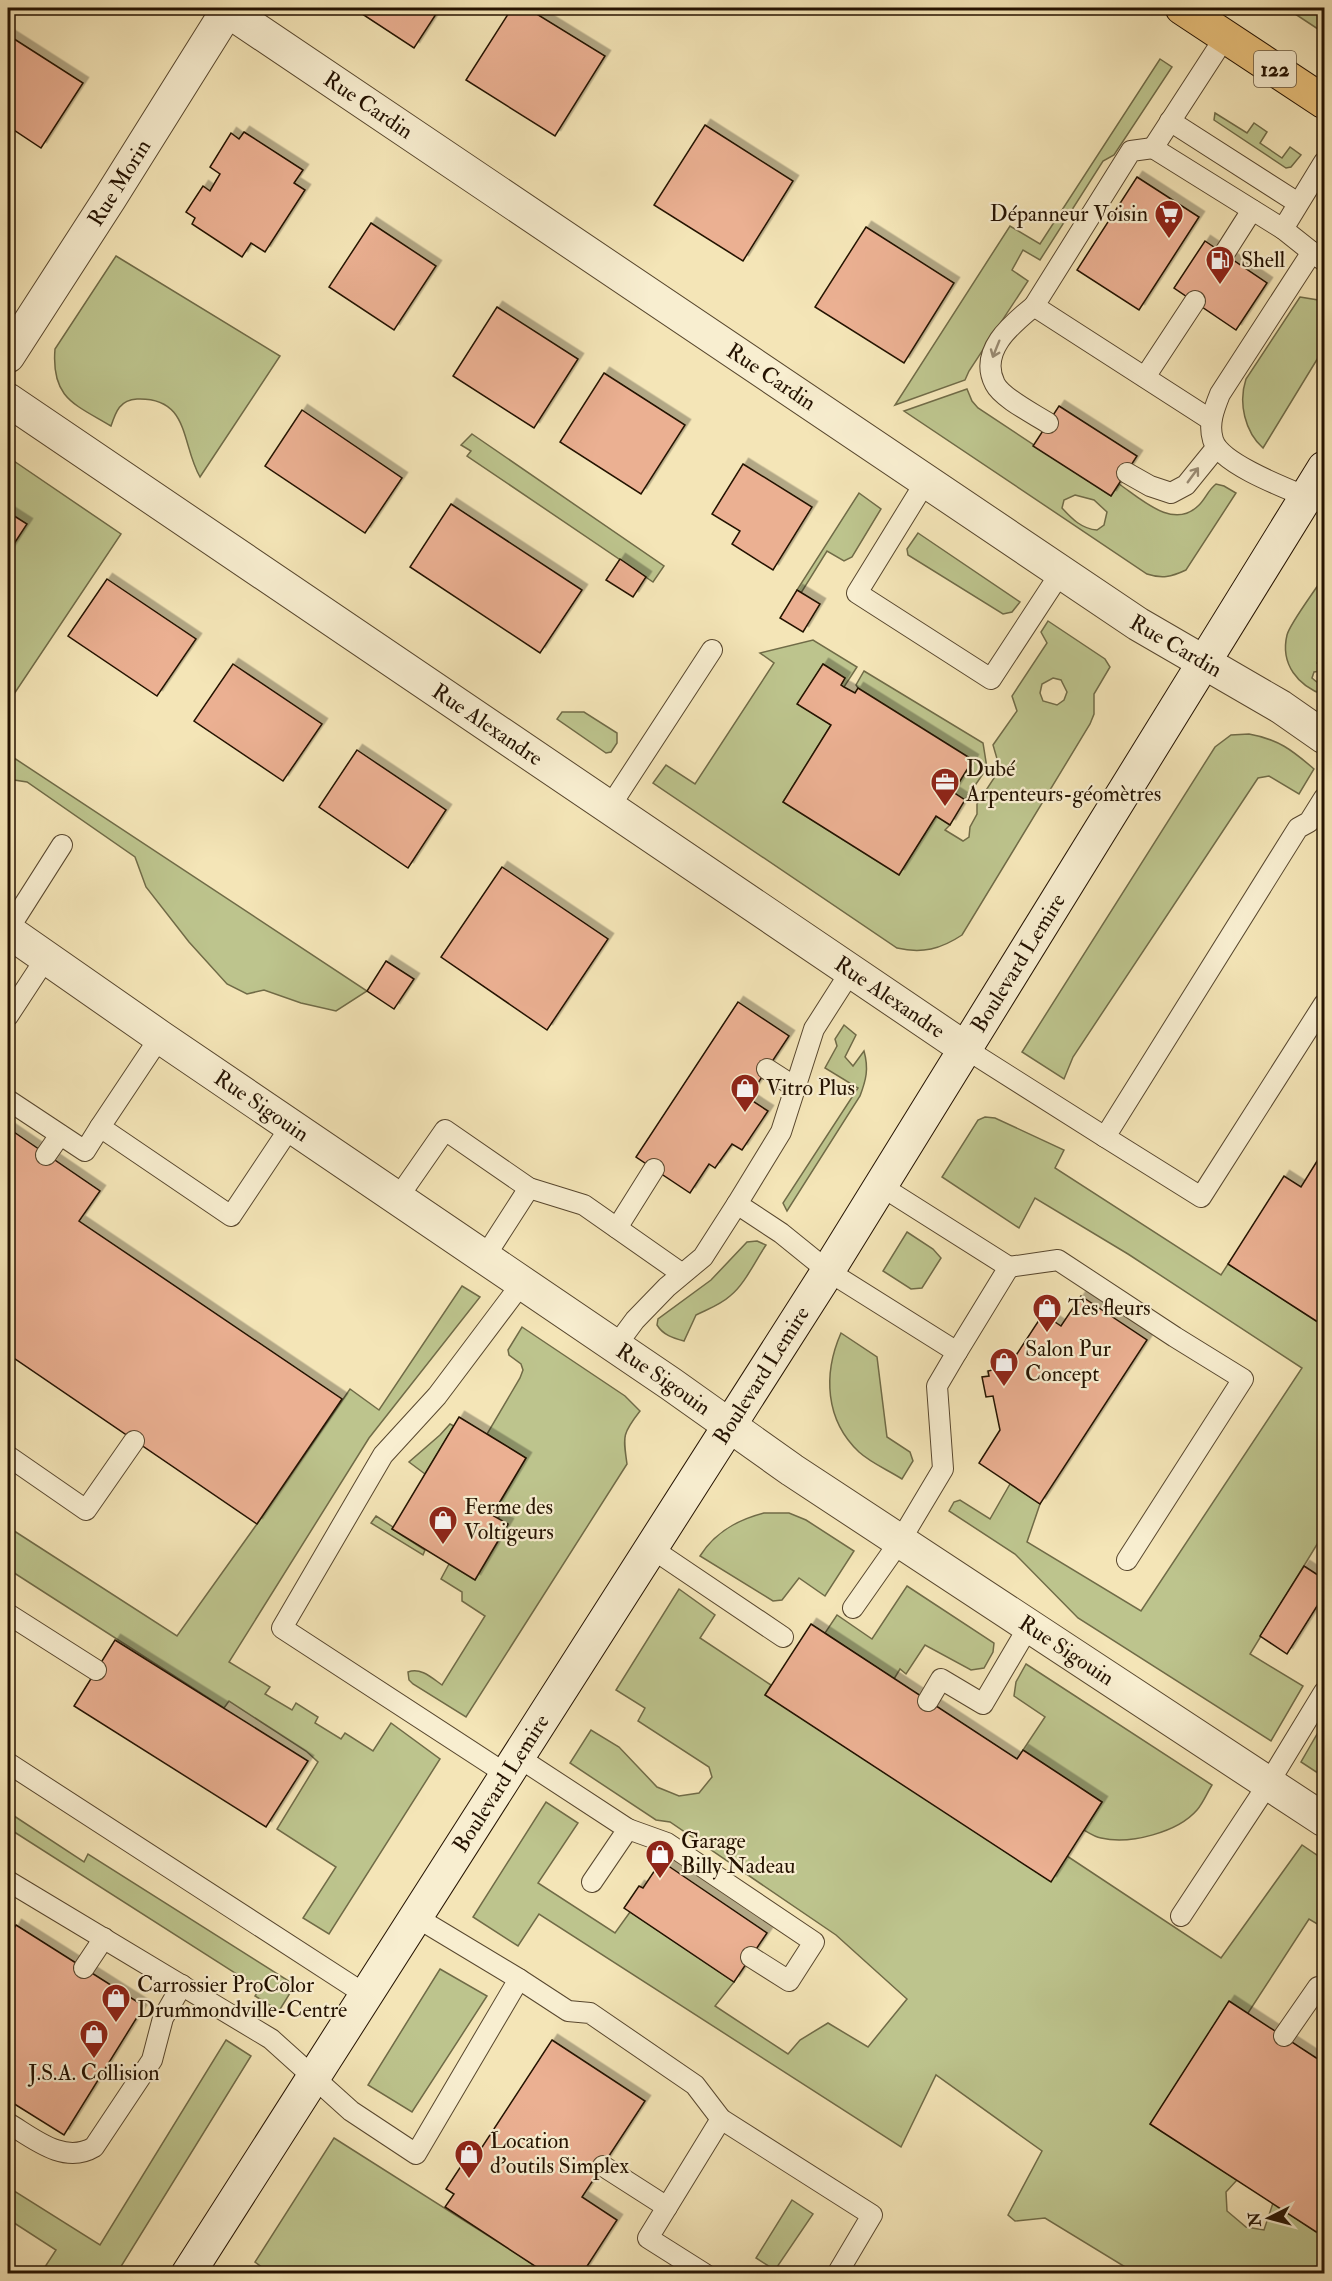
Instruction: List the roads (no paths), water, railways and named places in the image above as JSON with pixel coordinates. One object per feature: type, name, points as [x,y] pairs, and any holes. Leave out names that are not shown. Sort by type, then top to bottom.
[{"type":"main road","name":"122","points":[[1182,8],[1324,102]]},
{"type":"street","name":"Rue Morin","points":[[8,356],[110,198],[227,8]]},
{"type":"street","name":"Rue Cardin","points":[[227,8],[1150,632],[1281,707],[1324,737]]},
{"type":"street","name":"Rue Alexandre","points":[[8,400],[966,1049]]},
{"type":"street","name":"Boulevard Lemire","points":[[188,2274],[828,1271],[1205,662],[1316,500],[1324,468]]},
{"type":"street","name":"Rue Sigouin","points":[[8,930],[160,1037],[792,1470],[1324,1820]]},
{"type":"lane","points":[[1154,148],[1225,37]]},
{"type":"lane","points":[[1170,122],[1298,203]]},
{"type":"lane","points":[[1048,423],[1000,390],[995,384],[992,364],[995,348],[1007,329],[1034,306],[1131,151],[1154,148],[1283,229],[1318,256],[1220,394],[1211,420],[1216,447],[1256,475],[1316,500]]},
{"type":"lane","points":[[1283,229],[1324,162]]},
{"type":"lane","points":[[1224,254],[1252,210]]},
{"type":"lane","points":[[1145,377],[1195,301]]},
{"type":"lane","points":[[1034,306],[1211,420]]},
{"type":"lane","points":[[1126,472],[1156,489],[1171,492],[1186,485],[1216,447]]},
{"type":"lane","points":[[926,481],[857,593],[992,679],[1061,572]]},
{"type":"lane","points":[[609,807],[712,650]]},
{"type":"lane","points":[[1105,1137],[1298,828],[1317,827],[1324,798]]},
{"type":"lane","points":[[8,930],[62,845]]},
{"type":"lane","points":[[8,1016],[46,958]]},
{"type":"lane","points":[[615,1347],[635,1320],[681,1274],[704,1257],[781,1132],[814,1029],[851,971]]},
{"type":"lane","points":[[966,1049],[1201,1197],[1324,1004]]},
{"type":"lane","points":[[8,1101],[85,1151],[160,1037]]},
{"type":"lane","points":[[767,1069],[795,1087]]},
{"type":"lane","points":[[100,1127],[231,1216],[291,1126]]},
{"type":"lane","points":[[397,1199],[445,1130],[529,1188],[584,1204],[681,1274]]},
{"type":"lane","points":[[46,1155],[60,1134]]},
{"type":"lane","points":[[617,1228],[654,1169]]},
{"type":"lane","points":[[881,1186],[1009,1268],[1058,1260],[1175,1337],[1244,1379],[1127,1560]]},
{"type":"lane","points":[[484,1258],[529,1188]]},
{"type":"lane","points":[[737,1204],[781,1233],[828,1271],[957,1352]]},
{"type":"lane","points":[[853,1608],[900,1541],[944,1469],[937,1386],[1009,1268]]},
{"type":"lane","points":[[522,1283],[437,1396],[383,1455],[282,1628],[512,1766],[628,1829],[667,1843],[814,1942],[789,1981],[750,1957]]},
{"type":"lane","points":[[8,1456],[86,1510],[134,1441]]},
{"type":"lane","points":[[651,1548],[783,1637]]},
{"type":"lane","points":[[8,1614],[96,1670]]},
{"type":"lane","points":[[928,1701],[941,1679],[983,1704],[1029,1626]]},
{"type":"lane","points":[[1180,1916],[1268,1784],[1324,1692]]},
{"type":"lane","points":[[8,1763],[366,1995]]},
{"type":"lane","points":[[592,1882],[628,1829]]},
{"type":"lane","points":[[8,1881],[271,2039],[351,2111],[416,2154],[519,1979]]},
{"type":"lane","points":[[416,1917],[568,2010],[590,2013],[695,2085],[722,2119],[872,2215],[837,2274]]},
{"type":"lane","points":[[84,1968],[104,1938]]},
{"type":"lane","points":[[8,2122],[51,2149],[61,2152],[84,2153],[94,2147],[152,2060],[163,2018],[182,1985]]},
{"type":"lane","points":[[1284,2036],[1318,1987],[1324,1991]]},
{"type":"lane","points":[[705,2274],[648,2238],[722,2119]]},
{"type":"lane","points":[[603,2166],[667,2207]]},
{"type":"place","name":"Dépanneur Voisin","points":[[1169,240]]},
{"type":"place","name":"Shell","points":[[1220,286]]},
{"type":"place","name":"Dubé Arpenteurs-géomètres","points":[[945,808]]},
{"type":"place","name":"Vitro Plus","points":[[745,1114]]},
{"type":"place","name":"Tes fleurs","points":[[1047,1334]]},
{"type":"place","name":"Salon Pur Concept","points":[[1004,1388]]},
{"type":"place","name":"Ferme des Voltigeurs","points":[[443,1546]]},
{"type":"place","name":"Garage Billy Nadeau","points":[[660,1880]]},
{"type":"place","name":"Carrossier ProColor Drummondville-Centre","points":[[116,2024]]},
{"type":"place","name":"J.S.A. Collision","points":[[94,2060]]},
{"type":"place","name":"Location d'outils Simplex","points":[[469,2180]]}]
